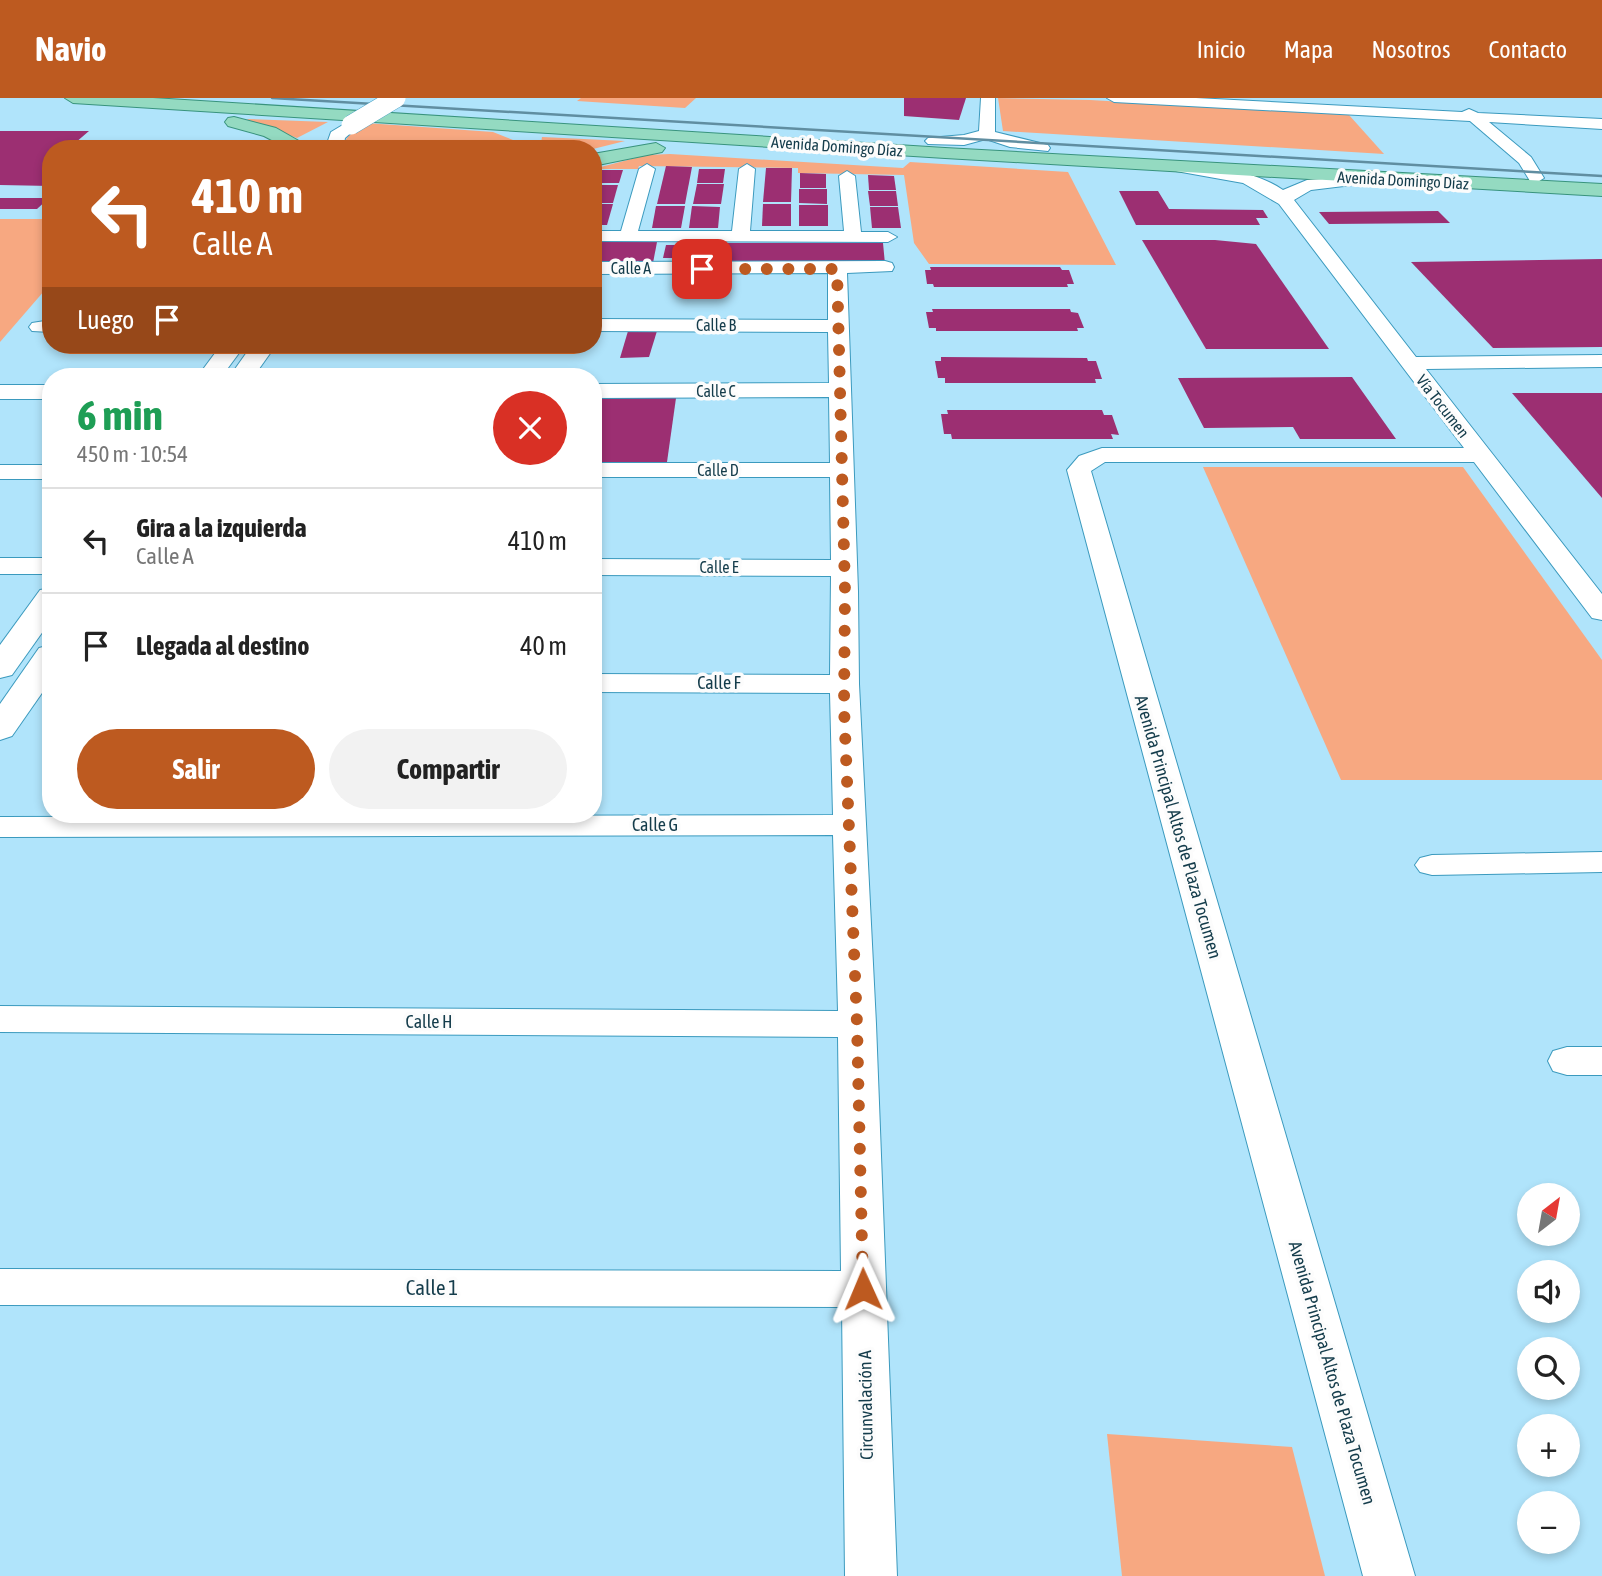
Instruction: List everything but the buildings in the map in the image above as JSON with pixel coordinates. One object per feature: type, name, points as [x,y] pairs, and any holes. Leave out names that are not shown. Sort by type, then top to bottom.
[{"type":"main road","name":"Avenida Domingo Díaz","points":[[73,98],[939,147],[1042,148],[1532,171],[1602,181]]},
{"type":"main road","name":"Avenida Domingo Díaz","points":[[212,98],[939,147],[1176,167],[1602,190]]},
{"type":"main road","points":[[100,100],[225,120],[270,132],[286,140]]},
{"type":"main road","points":[[394,117],[493,131],[517,140]]},
{"type":"main road","points":[[602,158],[636,151],[704,145],[939,147]]},
{"type":"main road","points":[[1532,171],[1553,165]]},
{"type":"street","points":[[336,140],[337,136],[351,125],[396,98]]},
{"type":"street","points":[[987,134],[989,98]]},
{"type":"street","points":[[1114,98],[1233,101],[1602,124]]},
{"type":"street","points":[[1451,98],[1532,171]]},
{"type":"street","points":[[939,147],[987,134],[1042,148]]},
{"type":"street","points":[[1176,167],[1251,180],[1269,187],[1285,200],[1287,195],[1307,185],[1379,178]]},
{"type":"street","points":[[628,236],[647,169]]},
{"type":"street","points":[[740,237],[747,169]]},
{"type":"street","points":[[847,176],[853,237]]},
{"type":"street","name":"Vía Tocumen","points":[[1285,200],[1602,612]]},
{"type":"street","points":[[602,236],[888,237]]},
{"type":"street","name":"Calle A","points":[[602,268],[885,267]]},
{"type":"street","name":"Circunvalación A","points":[[837,269],[844,684],[857,1024],[871,1576]]},
{"type":"street","name":"Calle B","points":[[602,325],[838,326]]},
{"type":"street","points":[[1410,363],[1602,361]]},
{"type":"street","name":"Calle C","points":[[602,391],[840,390]]},
{"type":"street","points":[[0,393],[42,392]]},
{"type":"street","name":"Avenida Principal Altos de Plaza Tocumen","points":[[1389,1576],[1079,470],[1087,461],[1102,455],[1481,455]]},
{"type":"street","name":"Calle D","points":[[602,470],[842,470]]},
{"type":"street","points":[[0,472],[42,472]]},
{"type":"street","points":[[0,566],[42,566]]},
{"type":"street","name":"Calle E","points":[[602,567],[844,568]]},
{"type":"street","points":[[0,668],[42,610]]},
{"type":"street","points":[[0,729],[42,677]]},
{"type":"street","name":"Calle F","points":[[602,683],[844,684]]},
{"type":"street","name":"Calle G","points":[[0,827],[848,825]]},
{"type":"street","points":[[1432,865],[1602,862]]},
{"type":"street","name":"Calle H","points":[[0,1019],[857,1024]]},
{"type":"street","name":"Calle 1","points":[[0,1287],[863,1289]]},
{"type":"shaded area","points":[[581,98],[696,98],[685,108],[577,101]]},
{"type":"shaded area","points":[[998,98],[1090,100],[1349,115],[1384,154],[1003,131]]},
{"type":"shaded area","points":[[246,119],[328,122],[297,138]]},
{"type":"shaded area","points":[[366,123],[493,132],[513,140],[346,140],[351,132]]},
{"type":"shaded area","points":[[542,137],[625,141],[602,147],[602,140],[542,140]]},
{"type":"shaded area","points":[[670,154],[903,168],[910,162],[1068,172],[1116,265],[929,264],[914,243],[904,175],[798,173],[798,168],[639,166],[638,169],[602,169],[602,167],[647,155]]},
{"type":"shaded area","points":[[0,219],[42,219],[42,293],[0,342]]},
{"type":"shaded area","points":[[1203,467],[1463,467],[1602,660],[1602,780],[1341,780]]},
{"type":"shaded area","points":[[1107,1434],[1292,1447],[1325,1576],[1122,1576]]},
{"type":"railway","points":[[272,98],[1602,176]]},
{"type":"route","points":[[702,269],[837,269],[845,591],[844,707],[857,1024],[863,1289]]}]
